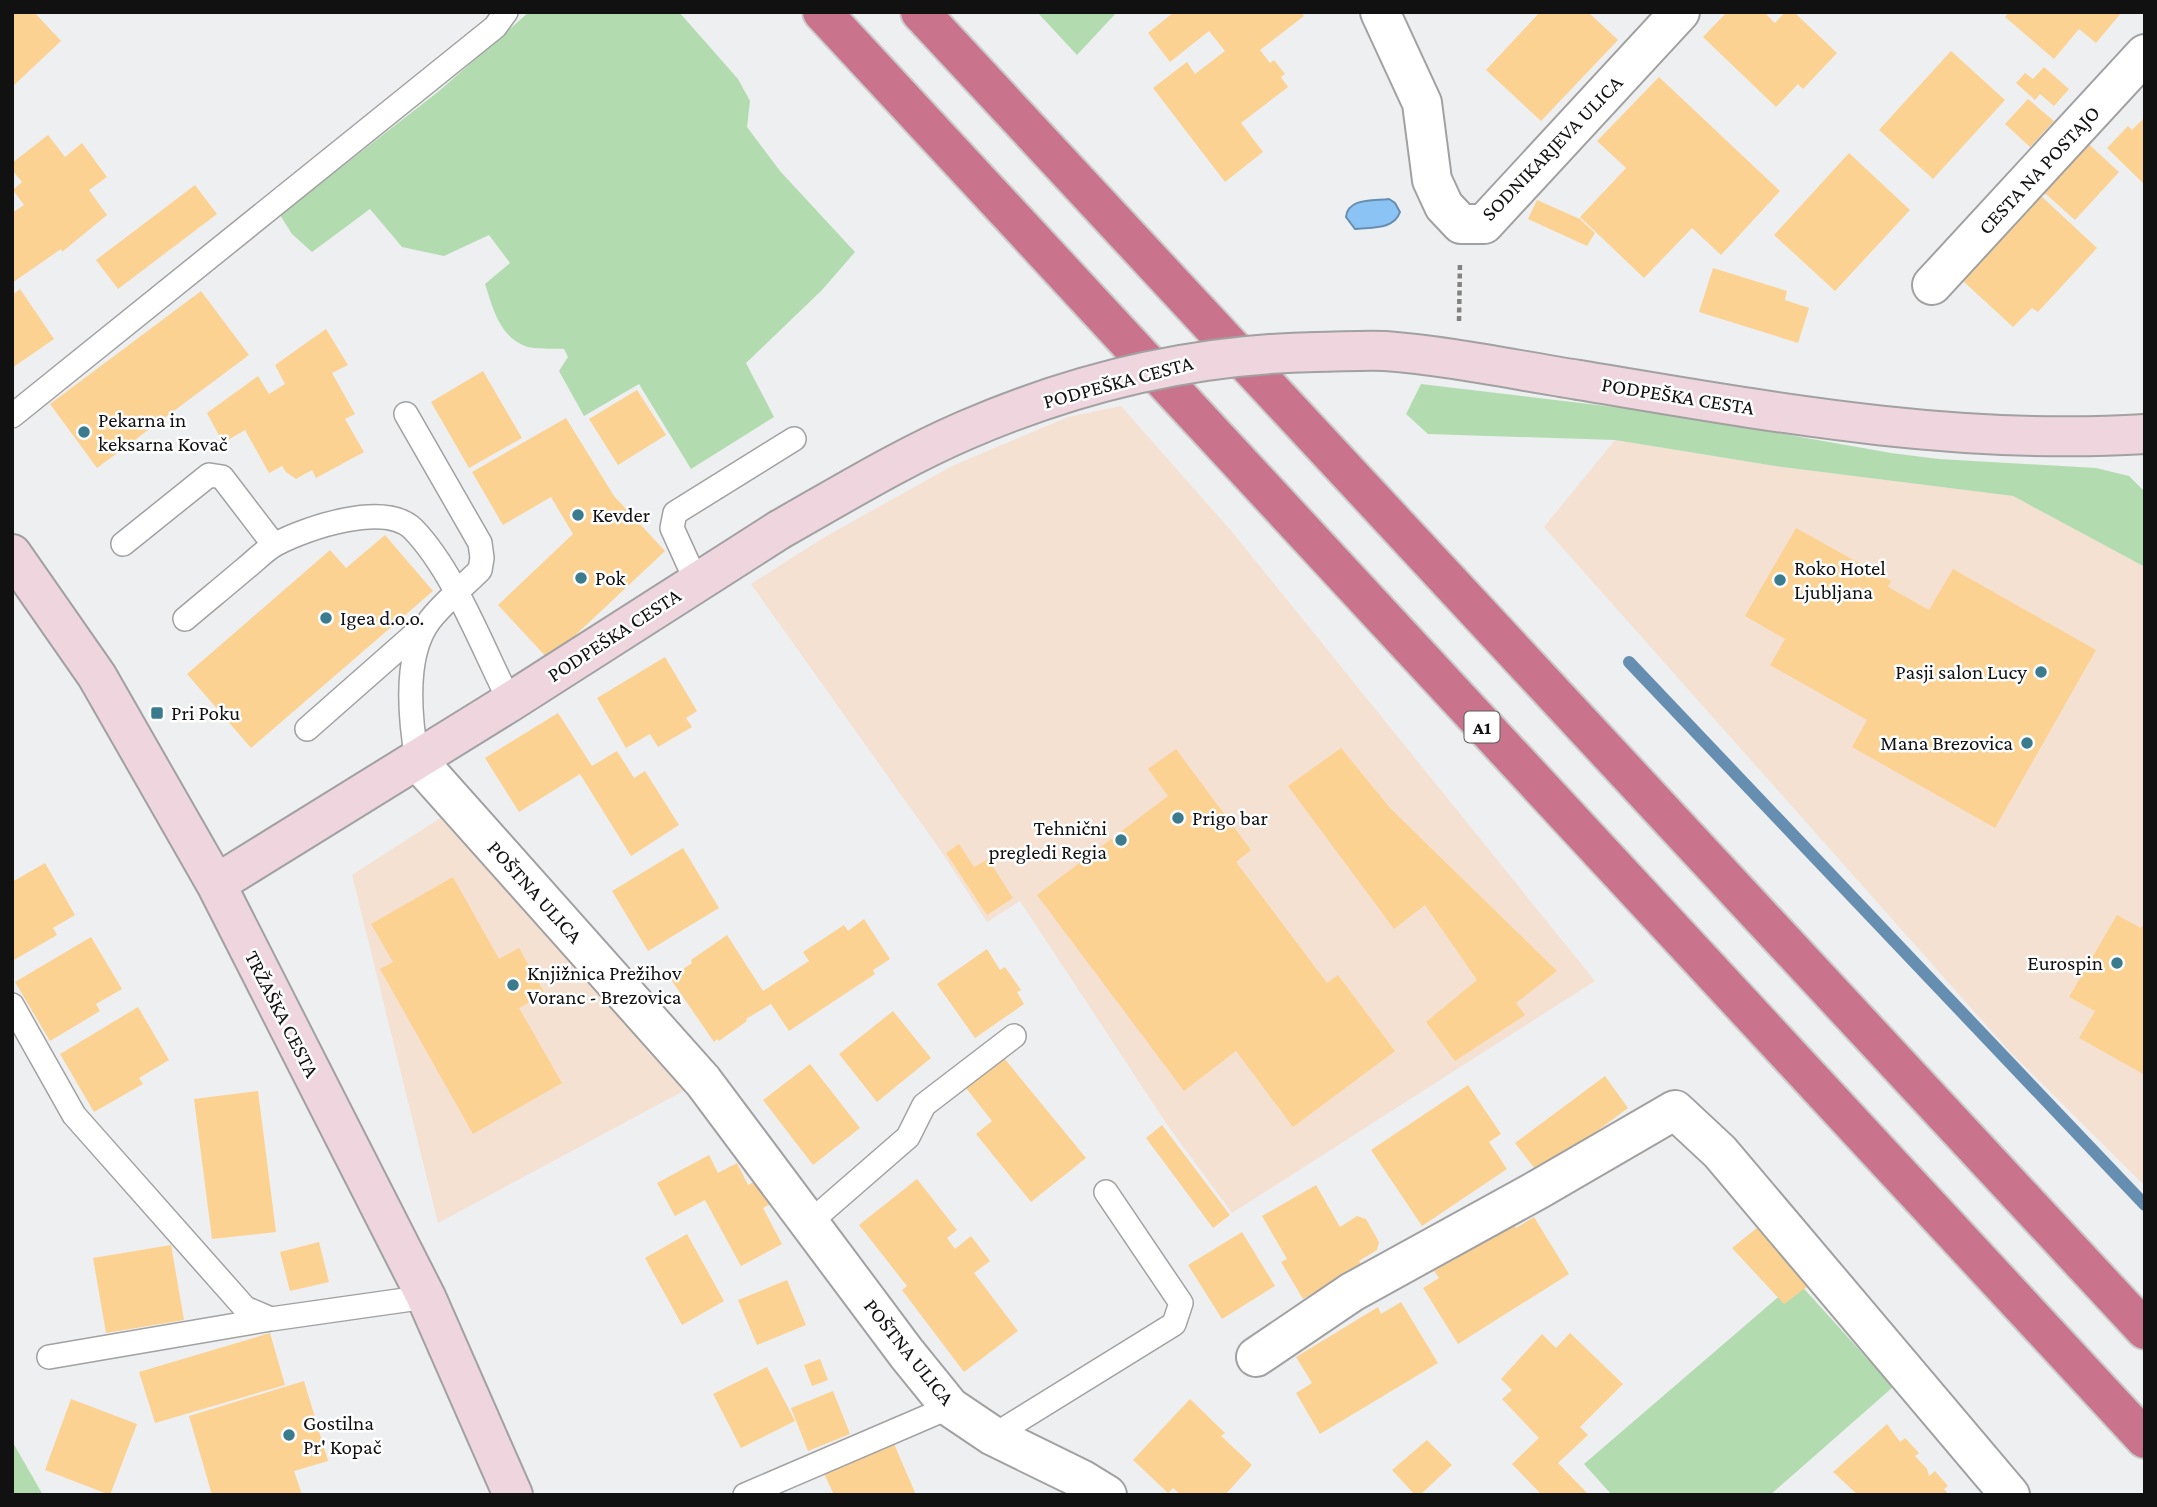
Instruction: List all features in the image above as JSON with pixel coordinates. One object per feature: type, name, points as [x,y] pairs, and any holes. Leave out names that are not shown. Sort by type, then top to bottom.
[{"type":"highway","name":"A1","points":[[822,12],[2145,1439]]},
{"type":"highway","points":[[920,12],[2145,1330]]},
{"type":"main road","name":"PODPEŠKA CESTA","points":[[216,884],[510,702],[779,530],[878,473],[965,431],[1047,398],[1135,374],[1201,360],[1273,353],[1384,351],[1843,422],[1983,435],[2089,438],[2145,434]]},
{"type":"main road","name":"TRŽAŠKA CESTA","points":[[12,554],[97,676],[216,884],[426,1297],[513,1495]]},
{"type":"street","name":"SODNIKARJEVA ULICA","points":[[1380,12],[1422,103],[1432,180],[1444,206],[1461,224],[1484,224],[1680,12]]},
{"type":"street","name":"CESTA NA POSTAJO","points":[[1932,285],[2145,54]]},
{"type":"street","name":"POŠTNA ULICA","points":[[417,760],[704,1081],[950,1407],[993,1436],[1081,1479],[1107,1495]]},
{"type":"street","points":[[1256,1357],[1352,1292],[1675,1110],[1720,1152],[2010,1495]]},
{"type":"lane","points":[[12,416],[495,27],[506,12]]},
{"type":"lane","points":[[307,729],[429,621],[480,570],[481,543],[406,414]]},
{"type":"lane","points":[[697,583],[672,527],[675,513],[794,439]]},
{"type":"lane","points":[[123,544],[209,475],[222,477],[274,545]]},
{"type":"lane","points":[[185,619],[274,545],[306,531],[345,521],[368,516],[390,519],[411,527],[457,593],[510,702]]},
{"type":"lane","points":[[417,760],[412,732],[411,681],[416,651],[429,621]]},
{"type":"lane","points":[[12,1005],[74,1115],[245,1308],[271,1319]]},
{"type":"lane","points":[[809,1223],[908,1137],[924,1105],[1014,1036]]},
{"type":"lane","points":[[993,1436],[1174,1324],[1181,1303],[1106,1192]]},
{"type":"lane","points":[[49,1357],[271,1319],[426,1297]]},
{"type":"lane","points":[[745,1495],[950,1407]]},
{"type":"path","points":[[1458,362],[1461,224]]},
{"type":"shaded area","points":[[1121,406],[1233,533],[1595,981],[1232,1213],[1166,1123],[1020,901],[987,922],[941,851],[751,584],[823,538],[952,466],[1068,417]]},
{"type":"shaded area","points":[[1615,440],[1775,466],[2013,496],[2145,567],[2145,1186],[2011,1053],[1544,527]]},
{"type":"shaded area","points":[[442,817],[689,1088],[438,1223],[352,875]]},
{"type":"green space","points":[[529,12],[679,12],[738,79],[750,101],[747,127],[780,171],[855,252],[822,290],[746,363],[774,417],[691,469],[639,384],[584,416],[559,371],[568,357],[564,349],[525,346],[509,335],[498,320],[485,284],[510,263],[489,235],[444,256],[402,247],[370,209],[312,252],[292,234],[280,215],[439,91]]},
{"type":"green space","points":[[1037,12],[1117,12],[1077,55]]},
{"type":"green space","points":[[1421,384],[1664,413],[1891,453],[1939,459],[2096,468],[2129,476],[2145,492],[2145,567],[2013,496],[1775,466],[1615,440],[1428,434],[1406,414]]},
{"type":"green space","points":[[1797,1281],[1893,1387],[1770,1495],[1612,1495],[1584,1464]]},
{"type":"green space","points":[[12,1441],[43,1495],[12,1495]]},
{"type":"water","points":[[1389,199],[1400,212],[1393,222],[1387,225],[1355,229],[1346,217],[1351,206],[1356,203]]},
{"type":"building","points":[[12,12],[34,12],[61,41],[12,87]]},
{"type":"building","points":[[1174,12],[1301,12],[1304,16],[1260,50],[1270,63],[1274,60],[1285,74],[1281,77],[1288,87],[1241,123],[1263,152],[1225,182],[1153,88],[1187,62],[1195,74],[1225,51],[1209,31],[1170,62],[1148,33]]},
{"type":"building","points":[[1540,12],[1588,12],[1618,40],[1541,121],[1486,70]]},
{"type":"building","points":[[1727,12],[1764,12],[1775,23],[1785,12],[1794,12],[1837,53],[1803,89],[1798,84],[1776,107],[1703,37]]},
{"type":"building","points":[[2009,12],[2122,12],[2096,43],[2079,29],[2054,59],[2005,17]]},
{"type":"building","points":[[1951,51],[2005,100],[1933,179],[1879,130]]},
{"type":"building","points":[[2044,67],[2069,89],[2054,106],[2040,94],[2035,100],[2016,83],[2025,73],[2033,79]]},
{"type":"building","points":[[1659,77],[1780,191],[1721,255],[1692,228],[1644,278],[1580,217],[1626,168],[1597,141]]},
{"type":"building","points":[[2028,99],[2054,121],[2030,147],[2005,124]]},
{"type":"building","points":[[2145,117],[2145,185],[2107,148],[2128,126],[2132,130]]},
{"type":"building","points":[[48,135],[65,157],[82,143],[107,177],[89,190],[107,215],[62,252],[61,249],[12,283],[12,213],[24,205],[13,190],[22,182],[12,170],[12,163]]},
{"type":"building","points":[[2083,139],[2119,172],[2075,220],[2039,188]]},
{"type":"building","points":[[1849,153],[1910,210],[1835,291],[1774,235]]},
{"type":"building","points":[[195,185],[217,214],[118,289],[96,260]]},
{"type":"building","points":[[2040,195],[2097,248],[2038,312],[2032,308],[2013,327],[1963,281]]},
{"type":"building","points":[[1537,200],[1580,219],[1595,233],[1587,246],[1528,219]]},
{"type":"building","points":[[1713,268],[1787,291],[1785,300],[1809,308],[1798,343],[1699,312]]},
{"type":"building","points":[[20,289],[54,339],[12,368],[12,295]]},
{"type":"building","points":[[201,291],[249,355],[97,468],[50,404]]},
{"type":"building","points":[[326,329],[348,365],[332,373],[355,414],[345,419],[364,452],[316,478],[312,470],[296,479],[282,466],[269,473],[245,430],[223,443],[207,413],[258,376],[269,394],[285,384],[275,365]]},
{"type":"building","points":[[483,371],[522,438],[469,468],[431,402]]},
{"type":"building","points":[[637,390],[666,435],[618,465],[589,419]]},
{"type":"building","points":[[566,418],[614,496],[665,551],[549,660],[498,605],[573,534],[551,497],[503,525],[472,472]]},
{"type":"building","points":[[1796,528],[1891,581],[1888,587],[1929,610],[1953,569],[2096,650],[1995,828],[1852,747],[1867,720],[1770,665],[1785,639],[1745,616]]},
{"type":"building","name":"Igea d.o.o.","points":[[385,535],[433,591],[251,748],[187,674],[330,550],[346,568]]},
{"type":"building","points":[[665,657],[697,711],[686,718],[692,727],[658,747],[650,734],[626,748],[597,698]]},
{"type":"building","points":[[558,713],[592,766],[617,751],[634,778],[645,771],[679,825],[631,856],[580,774],[519,812],[485,758]]},
{"type":"building","points":[[1341,748],[1391,809],[1557,971],[1516,1003],[1525,1015],[1455,1061],[1426,1022],[1477,980],[1425,905],[1394,929],[1288,786]]},
{"type":"building","points":[[1176,749],[1251,850],[1236,862],[1327,983],[1338,975],[1395,1051],[1293,1127],[1236,1051],[1184,1091],[1037,895],[1168,796],[1148,769]]},
{"type":"building","points":[[959,844],[974,867],[988,859],[1013,898],[987,915],[946,853]]},
{"type":"building","points":[[683,848],[719,908],[648,951],[612,891]]},
{"type":"building","points":[[45,863],[75,915],[53,928],[57,935],[12,961],[12,882]]},
{"type":"building","points":[[453,877],[499,959],[519,948],[545,994],[519,1008],[562,1083],[473,1134],[380,969],[393,962],[371,924]]},
{"type":"building","name":"Eurospin","points":[[2117,915],[2141,928],[2145,922],[2145,1075],[2079,1038],[2095,1011],[2069,997]]},
{"type":"building","points":[[864,919],[890,959],[873,970],[875,974],[789,1031],[771,1004],[714,1042],[670,978],[727,935],[763,991],[809,961],[803,952],[844,925],[848,931]]},
{"type":"building","points":[[91,937],[122,989],[96,1004],[100,1011],[50,1041],[15,982]]},
{"type":"building","points":[[987,949],[1000,970],[1005,967],[1021,990],[1017,992],[1024,1004],[975,1038],[937,984]]},
{"type":"building","points":[[138,1007],[169,1060],[139,1078],[143,1084],[94,1112],[60,1054]]},
{"type":"building","points":[[893,1011],[931,1058],[877,1102],[839,1054]]},
{"type":"building","points":[[1004,1058],[1086,1158],[1031,1202],[976,1134],[992,1121],[966,1088]]},
{"type":"building","points":[[810,1064],[860,1128],[813,1165],[763,1100]]},
{"type":"building","points":[[1605,1076],[1628,1108],[1539,1174],[1515,1143]]},
{"type":"building","points":[[1468,1085],[1501,1134],[1489,1142],[1507,1169],[1422,1226],[1371,1150]]},
{"type":"building","points":[[258,1091],[276,1232],[212,1239],[194,1099]]},
{"type":"building","points":[[1162,1125],[1230,1215],[1213,1228],[1146,1138]]},
{"type":"building","points":[[709,1155],[718,1173],[737,1163],[748,1185],[757,1180],[770,1204],[763,1208],[782,1244],[741,1266],[705,1200],[675,1216],[657,1183]]},
{"type":"building","points":[[917,1179],[957,1230],[947,1238],[955,1249],[971,1236],[990,1261],[974,1273],[1018,1331],[964,1372],[902,1290],[907,1286],[859,1225]]},
{"type":"building","points":[[1316,1185],[1340,1227],[1357,1216],[1366,1219],[1379,1242],[1377,1250],[1359,1261],[1362,1266],[1303,1299],[1281,1262],[1287,1259],[1262,1216]]},
{"type":"building","points":[[1534,1217],[1569,1274],[1458,1344],[1423,1288],[1439,1278],[1434,1271],[1512,1221],[1516,1228]]},
{"type":"building","points":[[1758,1227],[1812,1283],[1784,1304],[1732,1248]]},
{"type":"building","points":[[1242,1232],[1275,1286],[1222,1319],[1188,1265]]},
{"type":"building","points":[[687,1234],[724,1301],[682,1325],[645,1258]]},
{"type":"building","points":[[319,1242],[329,1282],[290,1291],[280,1252]]},
{"type":"building","points":[[171,1245],[184,1320],[106,1333],[93,1258]]},
{"type":"building","points":[[787,1280],[806,1325],[757,1345],[738,1300]]},
{"type":"building","points":[[1401,1302],[1438,1363],[1320,1434],[1296,1393],[1312,1383],[1296,1357],[1378,1307],[1381,1314]]},
{"type":"building","points":[[270,1333],[285,1385],[155,1423],[139,1372]]},
{"type":"building","points":[[1570,1333],[1623,1384],[1580,1427],[1588,1435],[1558,1463],[1589,1495],[1542,1495],[1512,1464],[1539,1438],[1502,1399],[1512,1390],[1501,1379],[1542,1334],[1556,1348]]},
{"type":"building","points":[[820,1359],[828,1380],[812,1386],[804,1365]]},
{"type":"building","points":[[767,1367],[795,1421],[741,1448],[713,1394]]},
{"type":"building","points":[[304,1381],[328,1461],[294,1471],[302,1495],[212,1495],[189,1416]]},
{"type":"building","points":[[833,1391],[850,1434],[808,1451],[791,1408]]},
{"type":"building","points":[[71,1399],[137,1424],[110,1495],[45,1470]]},
{"type":"building","points":[[1190,1399],[1225,1433],[1221,1436],[1252,1465],[1225,1495],[1181,1495],[1173,1488],[1168,1493],[1133,1460]]},
{"type":"building","points":[[1887,1424],[1900,1442],[1905,1438],[1919,1453],[1915,1456],[1927,1469],[1929,1476],[1935,1471],[1948,1486],[1944,1489],[1949,1495],[1858,1495],[1833,1472]]},
{"type":"building","points":[[892,1439],[916,1495],[834,1495],[822,1469]]},
{"type":"building","points":[[1427,1440],[1452,1465],[1420,1495],[1415,1495],[1392,1470]]},
{"type":"waterway","points":[[1629,662],[2145,1205]]},
{"type":"place","name":"Pekarna in keksarna Kovač","points":[[84,432]]},
{"type":"place","name":"Kevder","points":[[578,515]]},
{"type":"place","name":"Pok","points":[[581,578]]},
{"type":"place","name":"Roko Hotel Ljubljana","points":[[1780,580]]},
{"type":"place","name":"Igea d.o.o.","points":[[326,618]]},
{"type":"place","name":"Pasji salon Lucy","points":[[2041,672]]},
{"type":"place","name":"Pri Poku","points":[[157,713]]},
{"type":"place","name":"Mana Brezovica","points":[[2027,743]]},
{"type":"place","name":"Prigo bar","points":[[1178,818]]},
{"type":"place","name":"Tehnični pregledi Regia","points":[[1121,840]]},
{"type":"place","name":"Eurospin","points":[[2117,963]]},
{"type":"place","name":"Knjižnica Prežihov Voranc - Brezovica","points":[[513,985]]},
{"type":"place","name":"Gostilna Pr' Kopač","points":[[289,1435]]}]
